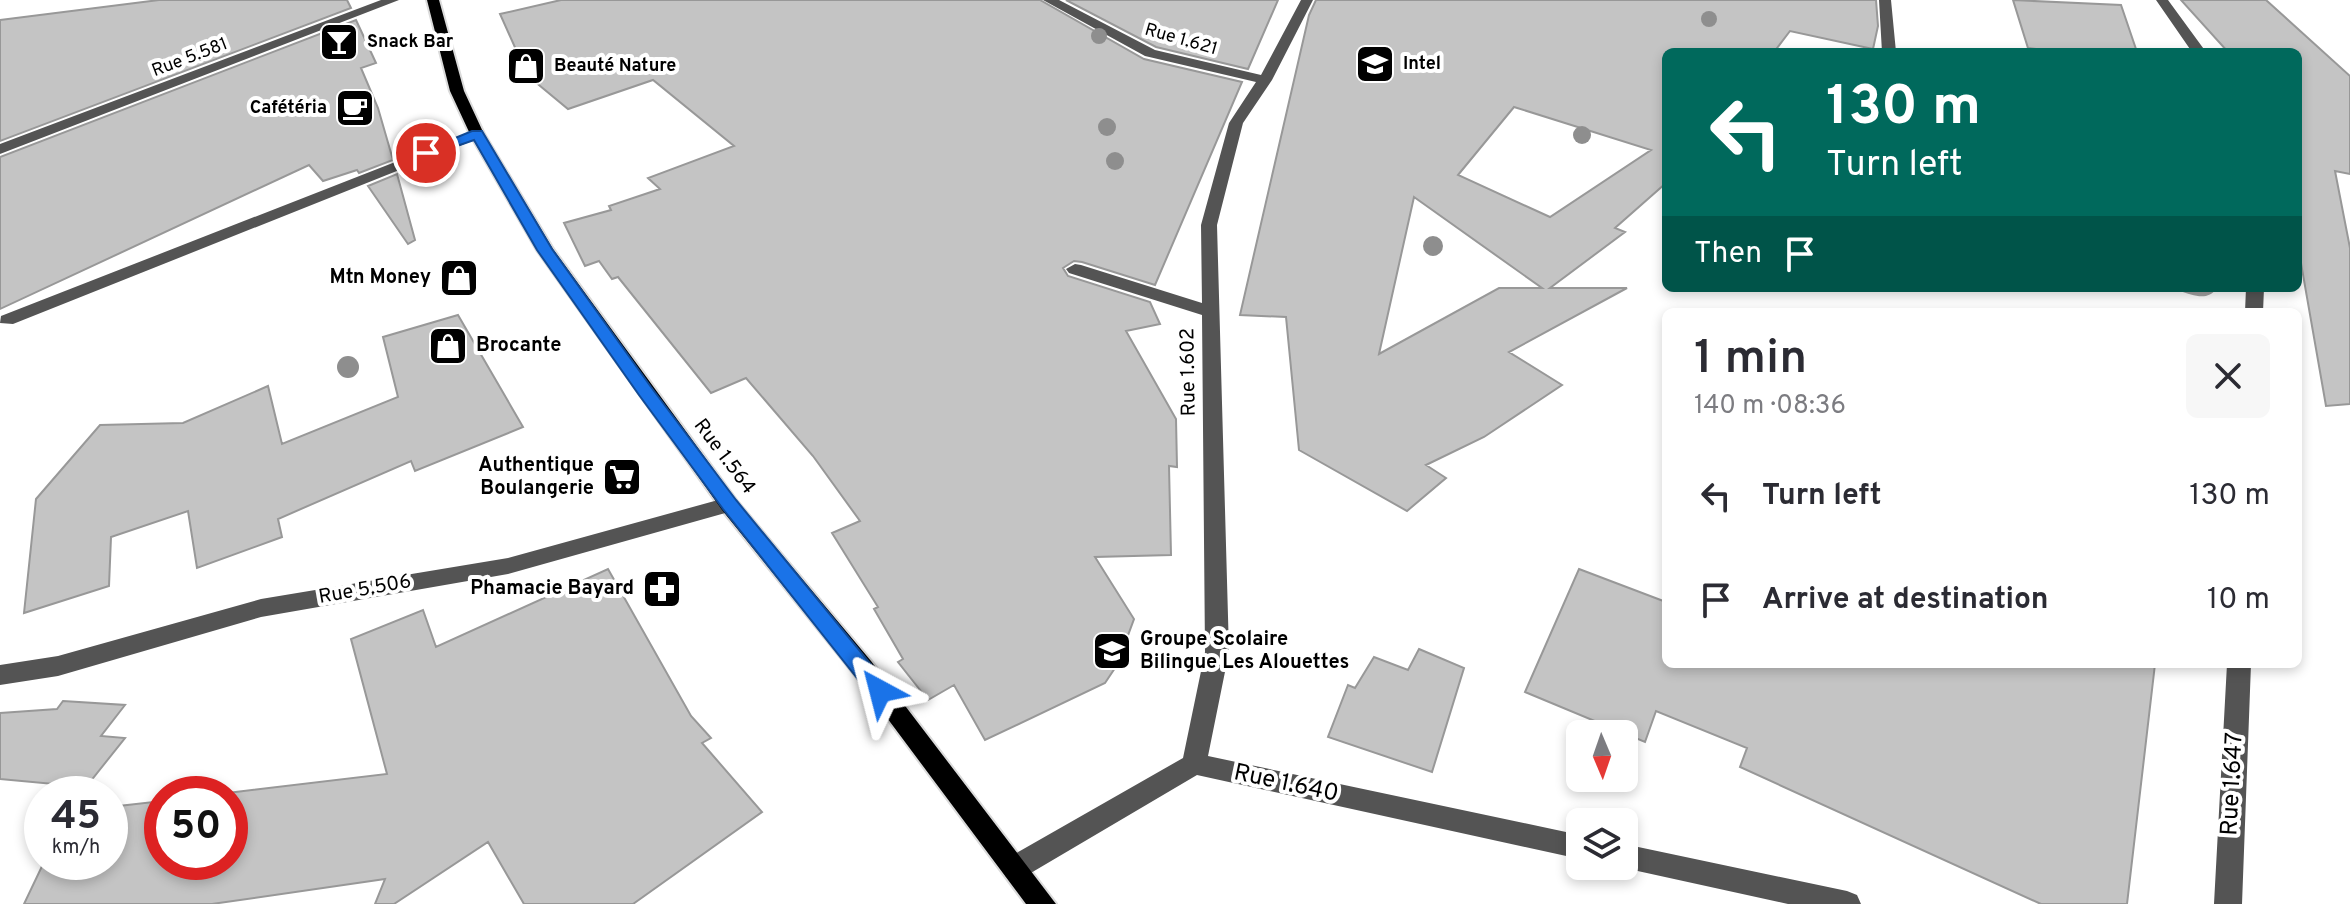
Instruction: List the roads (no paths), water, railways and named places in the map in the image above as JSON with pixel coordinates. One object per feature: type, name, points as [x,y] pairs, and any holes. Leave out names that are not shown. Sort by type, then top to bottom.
[{"type":"main road","name":"Rue 1.564","points":[[433,0],[457,91],[477,134],[545,250],[729,505],[863,668],[1042,904]]},
{"type":"street","name":"Rue 5.581","points":[[0,149],[393,0]]},
{"type":"street","name":"Rue 1.621","points":[[1049,0],[1150,53],[1265,80]]},
{"type":"street","name":"Rue 1.602","points":[[1194,764],[1217,652],[1209,225],[1236,123],[1265,80],[1307,0]]},
{"type":"street","points":[[1885,0],[1889,48]]},
{"type":"street","points":[[2162,0],[2196,48]]},
{"type":"street","points":[[7,320],[477,134]]},
{"type":"street","points":[[1075,269],[1210,312]]},
{"type":"street","name":"Rue 5.506","points":[[0,675],[58,666],[261,608],[508,566],[729,505]]},
{"type":"street","name":"Rue 1.647","points":[[2228,904],[2239,668]]},
{"type":"street","points":[[1015,868],[1194,764]]},
{"type":"street","name":"Rue 1.640","points":[[1194,764],[1566,844]]},
{"type":"street","points":[[1638,859],[1847,904]]},
{"type":"waterway","points":[[2202,292],[2207,292]]},
{"type":"place","name":"Snack Bar","points":[[339,42]]},
{"type":"place","name":"Intel","points":[[1375,64]]},
{"type":"place","name":"Beauté Nature","points":[[526,66]]},
{"type":"place","name":"Cafétéria","points":[[355,108]]},
{"type":"place","name":"Mtn Money","points":[[459,278]]},
{"type":"place","name":"Brocante","points":[[448,346]]},
{"type":"place","name":"Authentique Boulangerie","points":[[622,477]]},
{"type":"place","name":"Phamacie Bayard","points":[[662,589]]},
{"type":"place","name":"Groupe Scolaire Bilingue Les Alouettes","points":[[1112,651]]}]
